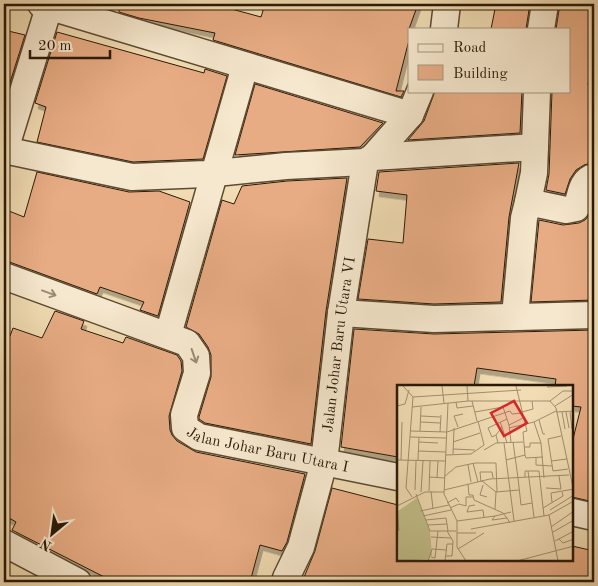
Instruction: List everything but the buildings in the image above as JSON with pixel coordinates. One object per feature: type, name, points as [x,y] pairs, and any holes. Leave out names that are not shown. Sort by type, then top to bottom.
[{"type":"street","points":[[444,28],[447,4]]},
{"type":"street","points":[[541,28],[545,4]]},
{"type":"street","points":[[369,160],[415,103],[244,66],[47,5],[4,152],[132,177],[214,173],[535,147]]},
{"type":"street","points":[[168,335],[244,66]]},
{"type":"street","points":[[515,316],[524,218],[534,173],[537,92]]},
{"type":"street","name":"Jalan Johar Baru Utara VI","points":[[287,582],[286,578],[301,546],[324,462],[340,313],[369,160]]},
{"type":"street","points":[[528,202],[566,210],[576,208],[583,184],[589,178],[594,177]]},
{"type":"street","name":"Jalan Johar Baru Utara I","points":[[4,276],[187,343],[196,356],[198,374],[184,415],[185,428],[198,437],[397,477]]},
{"type":"street","points":[[340,313],[434,319],[594,315]]},
{"type":"street","points":[[573,512],[594,516]]},
{"type":"street","points":[[4,542],[78,582]]}]
